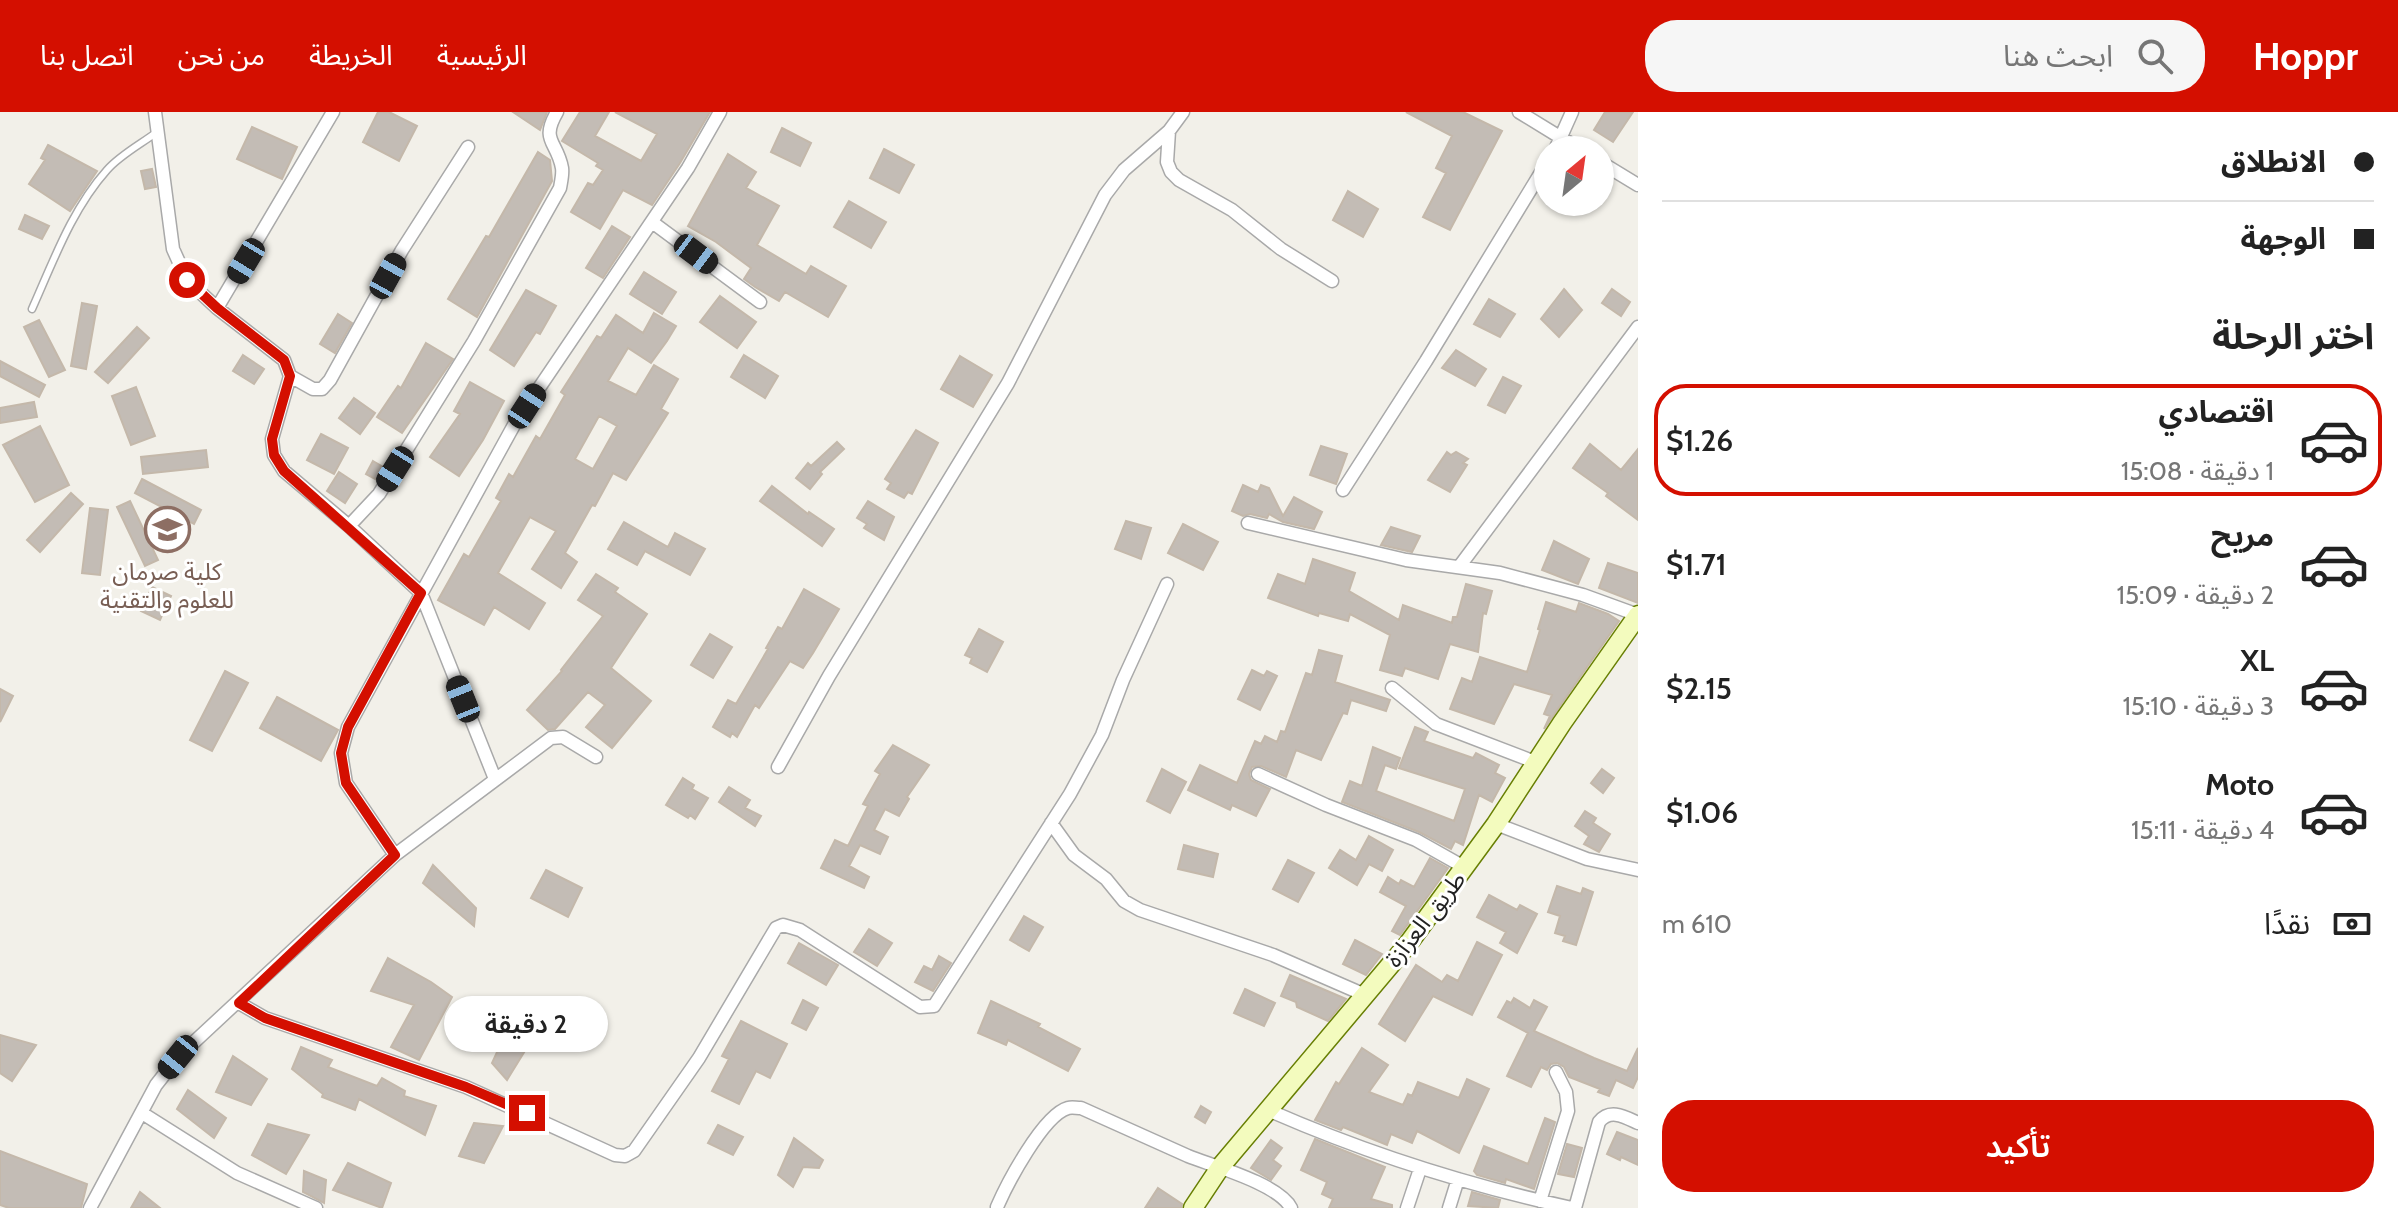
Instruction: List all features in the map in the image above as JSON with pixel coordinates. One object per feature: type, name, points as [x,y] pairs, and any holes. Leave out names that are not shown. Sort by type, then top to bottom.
[{"type":"street","points":[[155,112],[176,259],[187,280],[217,308],[284,360],[290,376],[272,439],[274,455],[284,471],[421,593],[495,779]]},
{"type":"street","points":[[217,308],[333,112]]},
{"type":"street","points":[[349,526],[379,494],[474,341],[560,188],[563,169],[549,140],[548,130],[557,112]]},
{"type":"street","points":[[395,855],[346,783],[341,753],[348,727],[514,425],[688,168],[720,112]]},
{"type":"street","points":[[778,767],[829,676],[1008,383],[1105,195],[1124,170],[1169,131],[1183,112]]},
{"type":"street","points":[[1519,112],[1548,136]]},
{"type":"street","points":[[1562,136],[1572,112]]},
{"type":"street","points":[[1169,131],[1167,162],[1179,180],[1232,210],[1281,249],[1332,281]]},
{"type":"street","points":[[290,376],[313,389],[322,389],[330,380],[402,250],[468,147]]},
{"type":"street","points":[[1614,170],[1638,185]]},
{"type":"street","points":[[1343,490],[1534,184]]},
{"type":"street","points":[[652,222],[760,302]]},
{"type":"street","points":[[1459,567],[1638,327]]},
{"type":"street","points":[[1248,523],[1406,560],[1500,573],[1583,595],[1638,615]]},
{"type":"street","points":[[239,1003],[265,1018],[466,1087],[615,1155],[625,1156],[634,1151],[699,1058],[776,928],[791,926],[920,1007],[934,1006],[1051,823],[1102,735],[1123,680],[1167,584]]},
{"type":"street","name":"طريق العزازة","points":[[1193,1208],[1221,1166],[1408,944],[1496,824],[1535,762],[1638,615]]},
{"type":"street","points":[[1392,688],[1436,724],[1535,762]]},
{"type":"street","points":[[90,1208],[156,1085],[178,1057],[395,855],[551,738],[563,737],[596,757]]},
{"type":"street","points":[[1258,774],[1416,840],[1464,867]]},
{"type":"street","points":[[1051,823],[1074,855],[1106,879],[1132,906],[1273,955],[1365,995]]},
{"type":"street","points":[[1496,824],[1587,859],[1638,870]]},
{"type":"street","points":[[1540,1201],[1568,1111],[1566,1092],[1556,1072]]},
{"type":"street","points":[[997,1207],[1008,1179],[1025,1152],[1058,1114],[1068,1108],[1081,1108],[1193,1158],[1221,1166],[1277,1194],[1291,1208]]},
{"type":"street","points":[[1268,1110],[1340,1141],[1420,1169],[1554,1206],[1573,1208],[1603,1116],[1612,1114],[1638,1123]]},
{"type":"street","points":[[142,1113],[237,1173],[316,1208]]},
{"type":"street","points":[[1407,1208],[1420,1169]]},
{"type":"street","points":[[1449,1208],[1458,1179]]},
{"type":"lane","points":[[32,309],[69,226],[95,187],[108,169],[157,132]]},
{"type":"building","points":[[378,112],[389,112],[417,126],[399,161],[363,142]]},
{"type":"building","points":[[513,112],[547,112],[540,130]]},
{"type":"building","points":[[580,112],[609,112],[595,136],[641,161],[657,134],[615,112],[710,112],[652,205],[623,190],[600,229],[571,212],[588,183],[593,185],[603,170],[596,166],[598,163],[562,141]]},
{"type":"building","points":[[1406,112],[1463,112],[1502,131],[1450,230],[1423,217],[1446,173],[1436,168],[1452,136]]},
{"type":"building","points":[[1605,112],[1633,112],[1614,140],[1614,136],[1604,136],[1594,130]]},
{"type":"building","points":[[252,127],[297,147],[282,179],[237,159]]},
{"type":"building","points":[[782,128],[811,143],[800,166],[771,152]]},
{"type":"building","points":[[48,145],[97,171],[70,211],[29,184],[45,160],[41,158]]},
{"type":"building","points":[[884,149],[914,165],[899,193],[870,178]]},
{"type":"building","points":[[538,152],[550,160],[552,181],[477,317],[448,299],[486,236],[489,237]]},
{"type":"building","points":[[728,154],[756,172],[746,188],[779,206],[757,245],[806,274],[811,266],[846,286],[828,317],[785,292],[779,301],[755,287],[744,279],[751,268],[688,226]]},
{"type":"building","points":[[152,169],[156,187],[145,189],[141,171]]},
{"type":"building","points":[[1348,191],[1378,209],[1363,237],[1333,220]]},
{"type":"building","points":[[849,201],[886,222],[871,248],[834,227]]},
{"type":"building","points":[[25,215],[49,226],[42,239],[19,229]]},
{"type":"building","points":[[612,226],[630,237],[603,278],[586,268]]},
{"type":"building","points":[[644,272],[676,292],[662,314],[630,294]]},
{"type":"building","points":[[1564,289],[1582,310],[1559,337],[1541,319]]},
{"type":"building","points":[[1612,289],[1630,302],[1621,316],[1602,303]]},
{"type":"building","points":[[526,290],[556,306],[540,334],[536,332],[514,366],[490,350]]},
{"type":"building","points":[[720,296],[756,322],[737,348],[700,322]]},
{"type":"building","points":[[1489,299],[1515,314],[1500,337],[1474,324]]},
{"type":"building","points":[[82,303],[97,306],[86,369],[71,366]]},
{"type":"building","points":[[654,313],[676,326],[651,363],[628,348],[608,381],[636,395],[654,365],[678,379],[661,409],[668,413],[626,480],[613,473],[595,506],[592,505],[565,553],[577,562],[561,588],[532,569],[556,531],[530,517],[498,573],[545,603],[529,629],[494,607],[484,625],[438,600],[464,554],[469,557],[501,501],[496,498],[509,474],[513,477],[536,436],[540,439],[565,395],[561,392],[597,336],[601,338],[616,315],[643,333]],"holes":[[[599,416],[617,426],[593,469],[575,459]]]},
{"type":"building","points":[[338,314],[352,323],[335,353],[320,344]]},
{"type":"building","points":[[39,320],[65,370],[49,377],[24,327]]},
{"type":"building","points":[[137,327],[149,338],[108,383],[95,372]]},
{"type":"building","points":[[426,343],[453,359],[402,433],[377,417],[398,386],[401,388]]},
{"type":"building","points":[[1456,350],[1486,369],[1475,386],[1442,368]]},
{"type":"building","points":[[243,355],[264,369],[254,384],[233,371]]},
{"type":"building","points":[[744,355],[778,376],[765,398],[731,377]]},
{"type":"building","points":[[960,356],[992,375],[973,407],[941,389]]},
{"type":"building","points":[[0,361],[45,385],[39,397],[0,376]]},
{"type":"building","points":[[1503,377],[1521,386],[1505,413],[1488,405]]},
{"type":"building","points":[[470,382],[504,401],[459,476],[430,457],[460,414],[454,411]]},
{"type":"building","points":[[136,387],[155,436],[131,445],[112,396]]},
{"type":"building","points":[[354,398],[375,413],[360,434],[339,418]]},
{"type":"building","points":[[34,402],[37,417],[0,423],[0,408]]},
{"type":"building","points":[[40,426],[69,485],[35,502],[3,445]]},
{"type":"building","points":[[916,430],[938,443],[912,494],[908,492],[904,498],[887,489],[891,483],[885,479]]},
{"type":"building","points":[[321,434],[348,448],[334,474],[307,460]]},
{"type":"building","points":[[837,442],[844,449],[820,472],[822,474],[810,489],[796,478],[808,463],[811,466]]},
{"type":"building","points":[[1590,444],[1621,470],[1638,449],[1638,520],[1573,468]]},
{"type":"building","points":[[1321,446],[1347,454],[1336,484],[1310,475]]},
{"type":"building","points":[[206,450],[208,467],[143,474],[141,457]]},
{"type":"building","points":[[1447,452],[1451,455],[1456,452],[1468,459],[1463,463],[1467,465],[1450,492],[1428,480]]},
{"type":"building","points":[[373,461],[385,468],[377,480],[366,474]]},
{"type":"building","points":[[339,472],[357,484],[345,503],[327,491]]},
{"type":"building","points":[[142,479],[201,510],[194,524],[135,493]]},
{"type":"building","points":[[1243,485],[1258,492],[1261,485],[1269,488],[1283,516],[1294,497],[1322,512],[1314,529],[1283,522],[1269,514],[1267,518],[1250,514],[1243,516],[1232,511]]},
{"type":"building","points":[[772,486],[808,514],[834,529],[822,546],[760,501]]},
{"type":"building","points":[[71,493],[83,504],[40,552],[27,540]]},
{"type":"building","points":[[130,501],[158,560],[145,566],[117,507]]},
{"type":"building","points":[[868,501],[894,517],[884,540],[864,528],[867,524],[857,518]]},
{"type":"building","points":[[90,508],[108,510],[100,575],[82,573]]},
{"type":"building","points":[[1126,521],[1151,528],[1141,559],[1115,549]]},
{"type":"building","points":[[624,522],[668,547],[675,533],[705,549],[690,575],[645,551],[637,565],[608,549]]},
{"type":"building","points":[[1183,524],[1218,542],[1203,570],[1168,553]]},
{"type":"building","points":[[1391,527],[1420,536],[1412,552],[1381,545]]},
{"type":"building","points":[[1554,541],[1589,559],[1578,584],[1542,570]]},
{"type":"building","points":[[1313,559],[1355,573],[1349,591],[1399,620],[1403,605],[1452,623],[1453,617],[1457,617],[1466,584],[1492,591],[1486,614],[1483,613],[1478,652],[1450,644],[1438,679],[1405,668],[1402,676],[1380,670],[1390,635],[1350,614],[1348,621],[1319,613],[1318,616],[1268,598],[1278,574],[1305,584]]},
{"type":"building","points":[[1608,563],[1638,573],[1638,603],[1599,588]]},
{"type":"building","points":[[596,574],[618,588],[615,592],[647,614],[611,668],[651,701],[612,748],[586,727],[605,705],[588,692],[555,729],[548,730],[527,710],[562,671],[603,616],[578,600]]},
{"type":"building","points":[[152,587],[171,596],[160,620],[141,611]]},
{"type":"building","points":[[804,589],[839,609],[803,668],[790,661],[759,708],[755,705],[737,737],[732,733],[730,737],[713,727],[728,700],[736,704],[778,627],[782,629]]},
{"type":"building","points":[[1546,602],[1576,612],[1579,603],[1619,621],[1544,729],[1550,716],[1544,714],[1552,695],[1514,684],[1494,724],[1450,709],[1462,678],[1472,682],[1480,657],[1527,672]]},
{"type":"building","points":[[979,629],[1003,642],[987,672],[970,663],[972,658],[965,655]]},
{"type":"building","points":[[710,634],[732,647],[713,678],[691,665]]},
{"type":"building","points":[[1319,650],[1342,656],[1335,682],[1390,700],[1386,711],[1351,700],[1347,714],[1343,713],[1321,760],[1296,750],[1286,777],[1261,766],[1252,767],[1249,774],[1251,780],[1270,789],[1256,816],[1232,805],[1230,810],[1188,790],[1200,765],[1237,783],[1255,741],[1261,744],[1265,736],[1277,742],[1281,731],[1285,732],[1306,673],[1312,675]]},
{"type":"building","points":[[1252,670],[1264,676],[1267,671],[1277,676],[1260,710],[1238,699]]},
{"type":"building","points":[[225,671],[248,683],[212,751],[190,740]]},
{"type":"building","points":[[0,689],[13,696],[0,722]]},
{"type":"building","points":[[277,697],[338,730],[321,761],[260,728]]},
{"type":"building","points":[[1415,727],[1428,732],[1424,741],[1473,758],[1476,753],[1499,765],[1495,773],[1505,778],[1492,802],[1479,795],[1463,845],[1455,841],[1451,849],[1419,832],[1342,802],[1350,781],[1362,786],[1373,747],[1400,758],[1396,769],[1385,765],[1376,791],[1454,821],[1465,789],[1399,768]]},
{"type":"building","points":[[893,745],[929,765],[907,797],[909,799],[899,816],[885,809],[874,830],[888,837],[880,854],[860,845],[849,866],[869,877],[864,888],[821,868],[835,840],[848,846],[868,806],[863,804],[880,774],[875,771]]},
{"type":"building","points":[[1162,769],[1186,782],[1170,813],[1147,801]]},
{"type":"building","points":[[1602,769],[1614,778],[1603,793],[1591,783]]},
{"type":"building","points":[[683,778],[694,785],[692,789],[708,798],[695,819],[666,805]]},
{"type":"building","points":[[729,787],[750,800],[745,808],[761,816],[755,826],[719,802]]},
{"type":"building","points":[[1585,811],[1596,818],[1593,823],[1610,834],[1599,852],[1584,844],[1589,836],[1575,826]]},
{"type":"building","points":[[1369,836],[1393,850],[1382,871],[1369,864],[1357,885],[1329,868],[1340,850],[1356,860]]},
{"type":"building","points":[[1184,845],[1218,854],[1213,877],[1178,869]]},
{"type":"building","points":[[1430,858],[1448,868],[1400,935],[1392,931],[1406,906],[1380,892],[1388,877],[1399,884],[1401,880],[1414,887]]},
{"type":"building","points":[[1288,860],[1314,873],[1298,902],[1273,889]]},
{"type":"building","points":[[433,865],[476,908],[474,926],[423,883]]},
{"type":"building","points":[[546,870],[582,888],[568,917],[531,898]]},
{"type":"building","points":[[1557,886],[1581,894],[1583,888],[1593,892],[1576,945],[1563,941],[1565,936],[1555,933],[1560,916],[1548,912]]},
{"type":"building","points":[[1489,895],[1517,910],[1520,905],[1537,914],[1517,953],[1500,943],[1506,932],[1477,917]]},
{"type":"building","points":[[1024,916],[1043,927],[1029,951],[1010,940]]},
{"type":"building","points":[[869,929],[892,943],[877,966],[854,952]]},
{"type":"building","points":[[1355,940],[1382,954],[1366,975],[1343,964]]},
{"type":"building","points":[[1477,942],[1502,955],[1472,1015],[1433,996],[1405,1041],[1379,1024],[1416,965],[1442,982],[1447,975],[1458,981]]},
{"type":"building","points":[[799,943],[838,965],[826,985],[788,963]]},
{"type":"building","points":[[939,956],[951,963],[933,991],[915,982],[924,966],[932,970]]},
{"type":"building","points":[[388,958],[452,997],[419,1060],[391,1047],[414,1005],[371,991]]},
{"type":"building","points":[[1290,975],[1346,999],[1328,1021],[1281,996]]},
{"type":"building","points":[[1245,989],[1275,1003],[1264,1026],[1234,1013]]},
{"type":"building","points":[[1514,998],[1530,1008],[1534,1000],[1547,1007],[1534,1031],[1594,1058],[1627,1071],[1638,1048],[1638,1077],[1633,1088],[1616,1080],[1609,1096],[1598,1092],[1600,1089],[1569,1077],[1564,1067],[1557,1063],[1551,1064],[1547,1070],[1541,1067],[1531,1087],[1507,1076],[1528,1033],[1498,1017],[1507,1001],[1511,1003]]},
{"type":"building","points":[[803,1000],[818,1008],[806,1030],[792,1023]]},
{"type":"building","points":[[991,1001],[1040,1024],[1038,1027],[1080,1049],[1068,1071],[1008,1040],[1006,1045],[978,1033]]},
{"type":"building","points":[[741,1021],[787,1044],[770,1078],[756,1071],[739,1104],[712,1091],[729,1059],[722,1056]]},
{"type":"building","points":[[0,1035],[36,1045],[12,1081],[0,1073]]},
{"type":"building","points":[[504,1037],[526,1049],[507,1080],[492,1063]]},
{"type":"building","points":[[301,1047],[332,1060],[328,1067],[377,1086],[382,1078],[405,1091],[404,1096],[436,1106],[425,1135],[359,1099],[355,1110],[322,1097],[323,1094],[292,1069]]},
{"type":"building","points":[[1362,1048],[1388,1065],[1369,1092],[1403,1105],[1408,1094],[1412,1096],[1418,1082],[1459,1098],[1467,1079],[1489,1089],[1459,1153],[1417,1131],[1412,1143],[1391,1134],[1387,1145],[1343,1127],[1341,1130],[1315,1120],[1336,1082],[1339,1084]]},
{"type":"building","points":[[233,1056],[267,1079],[251,1105],[216,1092]]},
{"type":"building","points":[[188,1090],[226,1118],[214,1138],[177,1109]]},
{"type":"building","points":[[1201,1106],[1211,1112],[1205,1123],[1195,1117]]},
{"type":"building","points":[[1545,1118],[1555,1122],[1534,1189],[1506,1179],[1505,1183],[1477,1175],[1474,1171],[1484,1146],[1528,1164]]},
{"type":"building","points":[[474,1123],[503,1126],[484,1163],[459,1156]]},
{"type":"building","points":[[268,1124],[309,1135],[286,1174],[252,1155]]},
{"type":"building","points":[[718,1125],[743,1137],[733,1155],[708,1143]]},
{"type":"building","points":[[1617,1132],[1638,1140],[1638,1165],[1607,1154]]},
{"type":"building","points":[[794,1138],[823,1160],[819,1168],[803,1167],[793,1187],[778,1175]]},
{"type":"building","points":[[1315,1139],[1385,1167],[1371,1199],[1392,1205],[1392,1208],[1329,1208],[1333,1199],[1322,1194],[1327,1182],[1301,1170]]},
{"type":"building","points":[[1271,1140],[1282,1148],[1273,1160],[1281,1166],[1271,1180],[1251,1168]]},
{"type":"building","points":[[1567,1144],[1582,1148],[1574,1177],[1558,1174]]},
{"type":"building","points":[[0,1151],[87,1184],[81,1208],[9,1208],[0,1205]]},
{"type":"building","points":[[348,1163],[391,1183],[382,1208],[333,1190]]},
{"type":"building","points":[[304,1171],[326,1180],[324,1203],[303,1192]]},
{"type":"building","points":[[1158,1188],[1182,1204],[1181,1208],[1145,1208]]},
{"type":"building","points":[[140,1192],[160,1208],[131,1208]]},
{"type":"building","points":[[1472,1192],[1500,1200],[1498,1208],[1468,1206]]},
{"type":"place","name":"كلية صرمان للعلوم والتقنية","points":[[167,529]]},
{"type":"route","points":[[187,280],[217,308],[284,360],[290,376],[272,439],[274,455],[284,471],[421,593],[348,727],[341,753],[346,783],[395,855],[239,1003],[265,1018],[466,1087],[527,1113]]}]
